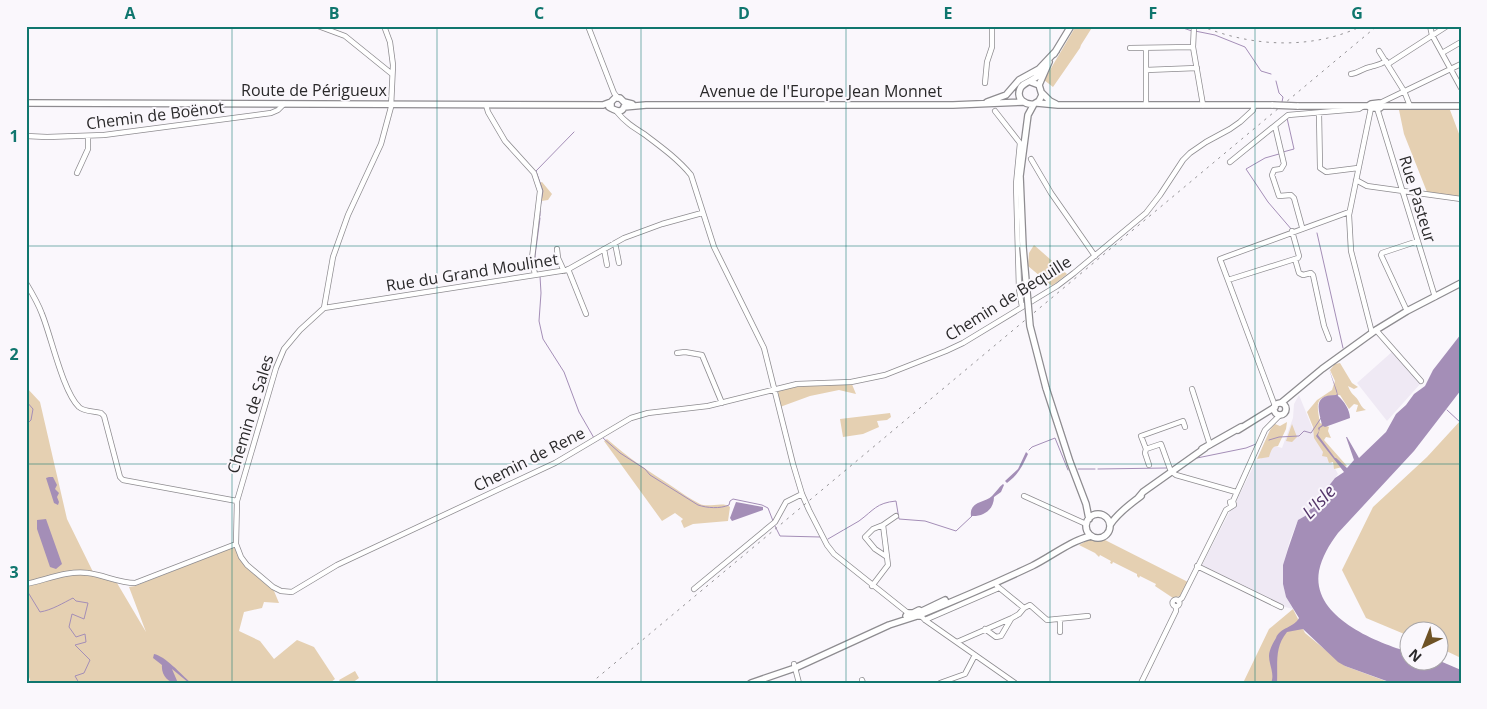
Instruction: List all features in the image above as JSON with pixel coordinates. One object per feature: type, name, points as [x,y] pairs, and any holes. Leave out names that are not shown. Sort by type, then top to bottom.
[{"type":"main road","points":[[1007,102],[1019,92],[1024,84],[1038,77],[1071,26]]},
{"type":"main road","points":[[981,104],[1006,95],[1019,80],[1040,69],[1056,51]]},
{"type":"main road","points":[[1048,64],[1039,85],[1042,93],[1050,102],[1058,105]]},
{"type":"main road","points":[[1031,82],[1039,85]]},
{"type":"main road","points":[[1019,92],[1028,116]]},
{"type":"main road","points":[[1042,93],[1028,116],[1020,176],[1026,300],[1030,326],[1046,388],[1086,504],[1087,524],[1091,536]]},
{"type":"main road","name":"Route de Périgueux","points":[[26,103],[602,105],[617,103]]},
{"type":"main road","name":"Avenue de l'Europe Jean Monnet","points":[[617,103],[634,105],[1024,103]]},
{"type":"main road","points":[[1024,103],[1058,105],[1461,106]]},
{"type":"main road","points":[[1105,517],[1117,514],[1132,504],[1142,492],[1208,446],[1258,417],[1278,409],[1302,385],[1374,332],[1407,311],[1461,283]]},
{"type":"main road","points":[[1076,479],[1089,505],[1098,514],[1105,517],[1110,525]]},
{"type":"main road","points":[[1073,543],[1083,534],[1093,516],[1098,514]]},
{"type":"main road","points":[[751,683],[795,666],[907,616],[922,615],[929,607],[1015,574],[1073,543],[1091,536],[1103,537],[1108,533],[1110,525],[1117,514]]},
{"type":"street","points":[[318,26],[344,36],[392,74]]},
{"type":"street","points":[[324,308],[334,257],[348,215],[381,144],[391,104],[393,65],[390,42],[384,26]]},
{"type":"street","points":[[588,26],[621,117],[627,124],[644,134],[683,165],[691,175],[714,247],[764,348],[802,494],[830,550],[907,616]]},
{"type":"street","points":[[985,83],[987,62],[992,47],[992,26]]},
{"type":"street","points":[[1194,26],[1193,47],[1203,105]]},
{"type":"street","points":[[1430,26],[1432,35],[1461,88]]},
{"type":"street","points":[[1351,74],[1387,62],[1447,26]]},
{"type":"street","points":[[1442,53],[1461,42]]},
{"type":"street","points":[[1130,48],[1193,47]]},
{"type":"street","points":[[1146,48],[1146,105]]},
{"type":"street","points":[[1379,50],[1404,91],[1410,106]]},
{"type":"street","points":[[1230,162],[1288,115],[1374,106],[1461,64]]},
{"type":"street","points":[[1146,70],[1197,68]]},
{"type":"street","name":"Chemin de Boënot","points":[[26,136],[88,136],[271,112],[278,110],[284,104]]},
{"type":"street","points":[[486,105],[505,141],[534,173],[540,191],[532,258],[535,275]]},
{"type":"street","name":"Chemin de Bequille","points":[[774,390],[797,384],[851,382],[885,375],[955,347],[1057,286],[1095,256],[1146,213],[1190,153],[1240,122],[1253,110],[1254,106]]},
{"type":"street","points":[[1374,106],[1349,212],[1351,251],[1374,332],[1421,381]]},
{"type":"street","name":"Rue Pasteur","points":[[1374,106],[1435,297]]},
{"type":"street","points":[[995,111],[1020,143],[1016,162],[1016,184],[1019,290],[1022,307]]},
{"type":"street","points":[[1319,113],[1320,168],[1326,172],[1358,168]]},
{"type":"street","points":[[1275,126],[1284,164],[1281,168],[1274,170],[1272,175],[1279,196],[1291,195],[1294,198],[1302,227]]},
{"type":"street","points":[[77,173],[88,149],[88,136]]},
{"type":"street","points":[[1031,159],[1051,193],[1095,256]]},
{"type":"street","points":[[1356,180],[1367,186],[1461,199]]},
{"type":"street","points":[[1141,683],[1176,611],[1176,606],[1173,602],[1182,598],[1220,520],[1232,503],[1265,430],[1278,409],[1220,258],[1302,227],[1349,212]]},
{"type":"street","name":"Rue du Grand Moulinet","points":[[324,308],[566,270],[624,238],[662,224],[702,213]]},
{"type":"street","points":[[1292,231],[1299,256],[1296,259],[1300,273],[1303,275],[1311,273],[1313,275],[1324,326],[1329,339]]},
{"type":"street","points":[[1407,311],[1381,255],[1382,253],[1418,241]]},
{"type":"street","points":[[614,243],[619,263]]},
{"type":"street","points":[[557,249],[558,258],[566,270],[586,314]]},
{"type":"street","points":[[604,249],[607,265]]},
{"type":"street","points":[[1228,280],[1296,259]]},
{"type":"street","points":[[26,283],[42,314],[72,397],[79,407],[84,410],[101,412],[104,416],[120,477],[124,480],[237,501]]},
{"type":"street","name":"Chemin de Sales","points":[[306,585],[292,592],[281,591],[273,588],[247,565],[241,557],[236,544],[237,501],[276,368],[284,349],[300,330],[324,308]]},
{"type":"street","points":[[677,353],[684,352],[702,356],[722,403]]},
{"type":"street","name":"Chemin de Rene","points":[[306,585],[337,565],[555,462],[631,418],[648,413],[685,410],[722,403],[774,390]]},
{"type":"street","points":[[1192,390],[1208,446]]},
{"type":"street","points":[[1149,465],[1141,436],[1183,421],[1185,427]]},
{"type":"street","points":[[1146,449],[1161,444],[1171,470],[1176,474],[1236,492]]},
{"type":"street","points":[[694,589],[775,522],[786,502],[802,494]]},
{"type":"street","points":[[1024,496],[1087,524]]},
{"type":"street","points":[[887,557],[875,549],[864,537],[873,529],[896,516]]},
{"type":"street","points":[[872,586],[888,565],[883,525]]},
{"type":"street","points":[[27,584],[80,572],[135,584],[236,544]]},
{"type":"street","points":[[1197,566],[1281,607]]},
{"type":"street","points":[[922,615],[998,587],[1024,608]]},
{"type":"street","points":[[957,642],[1012,618],[1030,605],[1047,620],[1088,616]]},
{"type":"street","points":[[922,615],[1015,683]]},
{"type":"street","points":[[985,630],[996,637],[1001,636],[1012,618]]},
{"type":"street","points":[[1060,619],[1060,632]]},
{"type":"street","points":[[940,683],[965,674],[975,655]]},
{"type":"street","points":[[795,666],[799,683]]},
{"type":"shaded area","points":[[1076,26],[1093,26],[1053,87],[1044,80]]},
{"type":"shaded area","points":[[1399,110],[1450,110],[1461,139],[1461,197],[1427,192],[1404,134]]},
{"type":"shaded area","points":[[542,182],[552,194],[548,200],[541,201],[539,183]]},
{"type":"shaded area","points":[[1034,245],[1067,274],[1052,286],[1028,266],[1029,253]]},
{"type":"shaded area","points":[[1393,351],[1421,383],[1387,421],[1357,383]]},
{"type":"shaded area","points":[[1340,363],[1352,383],[1358,387],[1354,389],[1348,386],[1351,392],[1366,410],[1356,412],[1358,405],[1354,404],[1349,409],[1340,395],[1322,398],[1319,401],[1320,423],[1329,427],[1328,431],[1331,438],[1326,437],[1324,440],[1347,466],[1334,469],[1333,462],[1329,463],[1327,457],[1322,456],[1323,452],[1314,438],[1313,427],[1307,412],[1317,400],[1332,390],[1335,381],[1330,370],[1335,364]]},
{"type":"shaded area","points":[[851,382],[856,394],[839,390],[810,396],[780,407],[778,390],[797,384]]},
{"type":"shaded area","points":[[26,387],[40,402],[67,519],[95,576],[117,583],[146,632],[129,587],[234,547],[250,571],[274,591],[279,603],[264,602],[262,608],[244,612],[239,631],[260,641],[274,659],[297,640],[314,647],[335,679],[330,683],[31,683],[26,668]]},
{"type":"shaded area","points":[[1299,395],[1312,427],[1338,474],[1305,516],[1298,520],[1290,540],[1283,565],[1283,583],[1286,597],[1293,609],[1277,605],[1201,567],[1231,509],[1237,505],[1237,500],[1257,459],[1259,460],[1275,446],[1282,448],[1293,418],[1294,404]]},
{"type":"shaded area","points":[[890,413],[891,417],[887,420],[877,421],[879,427],[863,434],[843,437],[840,419]]},
{"type":"shaded area","points":[[1461,420],[1461,658],[1450,653],[1450,622],[1400,622],[1400,632],[1366,618],[1342,570],[1373,507],[1427,457]]},
{"type":"shaded area","points":[[1287,422],[1286,429],[1278,446],[1273,448],[1269,457],[1257,459],[1270,430],[1275,424],[1280,426]]},
{"type":"shaded area","points":[[1292,424],[1297,437],[1292,442],[1286,441]]},
{"type":"shaded area","points":[[607,439],[639,464],[696,502],[704,505],[727,505],[730,507],[728,521],[693,524],[684,528],[681,521],[683,519],[675,513],[662,521],[604,441]]},
{"type":"shaded area","points":[[1090,539],[1095,541],[1105,540],[1188,582],[1180,596],[1173,598],[1155,586],[1156,584],[1140,576],[1139,578],[1137,574],[1113,562],[1112,564],[1110,563],[1111,561],[1100,555],[1099,557],[1079,545]]},
{"type":"shaded area","points":[[1293,609],[1305,633],[1345,666],[1391,683],[1243,683],[1269,629]]},
{"type":"shaded area","points":[[355,671],[359,678],[352,683],[341,683],[339,680]]},
{"type":"water","name":"L'Isle","points":[[1461,334],[1461,390],[1414,451],[1338,533],[1322,561],[1319,571],[1319,587],[1325,602],[1335,614],[1349,625],[1380,642],[1400,649],[1400,672],[1450,672],[1450,665],[1461,670],[1461,683],[1392,683],[1338,662],[1303,629],[1287,632],[1283,638],[1278,650],[1277,683],[1271,683],[1272,673],[1269,656],[1271,647],[1278,634],[1294,624],[1299,618],[1286,597],[1283,584],[1283,565],[1298,520],[1305,516],[1335,478],[1344,472],[1316,436],[1319,431],[1318,428],[1322,425],[1319,408],[1320,400],[1337,394],[1329,369],[1338,396],[1346,406],[1350,418],[1325,427],[1323,426],[1320,428],[1318,435],[1335,458],[1347,468],[1354,460],[1346,437],[1359,458],[1386,432],[1396,414],[1414,394],[1425,386],[1433,370]]},
{"type":"water","points":[[1026,452],[1028,454],[1022,467],[1007,483],[1005,481],[1018,469]]},
{"type":"water","points":[[53,477],[57,485],[55,489],[59,493],[57,497],[58,505],[54,503],[46,478]]},
{"type":"water","points":[[1003,484],[1001,492],[994,497],[994,502],[987,512],[971,516],[972,508],[975,505],[992,496]]},
{"type":"water","points":[[736,502],[763,507],[763,510],[732,521],[730,518]]},
{"type":"water","points":[[46,519],[62,564],[56,569],[50,567],[37,529],[37,520]]},
{"type":"water","points":[[154,654],[168,662],[191,683],[172,669],[178,683],[168,680],[164,675],[162,665],[153,658]]},
{"type":"waterway","points":[[1177,26],[1192,31]]},
{"type":"waterway","points":[[1195,31],[1215,35],[1245,47],[1261,71],[1271,74]]},
{"type":"waterway","points":[[1276,81],[1279,93],[1283,97],[1282,102]]},
{"type":"waterway","points":[[1283,152],[1294,149],[1287,118]]},
{"type":"waterway","points":[[540,207],[543,191],[536,171],[574,132]]},
{"type":"waterway","points":[[1279,154],[1265,158],[1246,169],[1268,202],[1292,230]]},
{"type":"waterway","points":[[540,211],[540,216]]},
{"type":"waterway","points":[[537,265],[535,256],[540,218]]},
{"type":"waterway","points":[[1317,233],[1343,348]]},
{"type":"waterway","points":[[540,276],[539,321],[543,339],[564,372],[579,412],[594,438]]},
{"type":"waterway","points":[[26,401],[33,409],[31,420],[26,425]]},
{"type":"waterway","points":[[1447,410],[1461,423]]},
{"type":"waterway","points":[[1269,440],[1279,437],[1299,436],[1304,431],[1311,433],[1321,418]]},
{"type":"waterway","points":[[603,438],[620,453],[645,469],[650,475],[698,505],[722,507],[729,505],[733,499],[762,505],[768,508],[773,521]]},
{"type":"waterway","points":[[1029,450],[1055,438],[1068,470]]},
{"type":"waterway","points":[[1197,458],[1246,448],[1256,444]]},
{"type":"waterway","points":[[1098,469],[1167,468]]},
{"type":"waterway","points":[[1078,469],[1095,469]]},
{"type":"waterway","points":[[828,539],[859,521],[879,505],[889,502],[896,501],[899,519],[925,521],[956,531],[972,516]]},
{"type":"waterway","points":[[775,526],[780,536],[820,537]]},
{"type":"waterway","points":[[26,589],[40,612],[73,598],[76,601],[88,603],[84,619],[72,614],[69,627],[76,637],[85,634],[86,642],[75,645],[90,660],[84,673],[75,676],[79,683]]},
{"type":"railway","points":[[1201,26],[1241,38],[1261,42],[1282,43],[1323,39],[1343,34],[1362,26]]},
{"type":"railway","points":[[591,683],[1377,26]]}]
